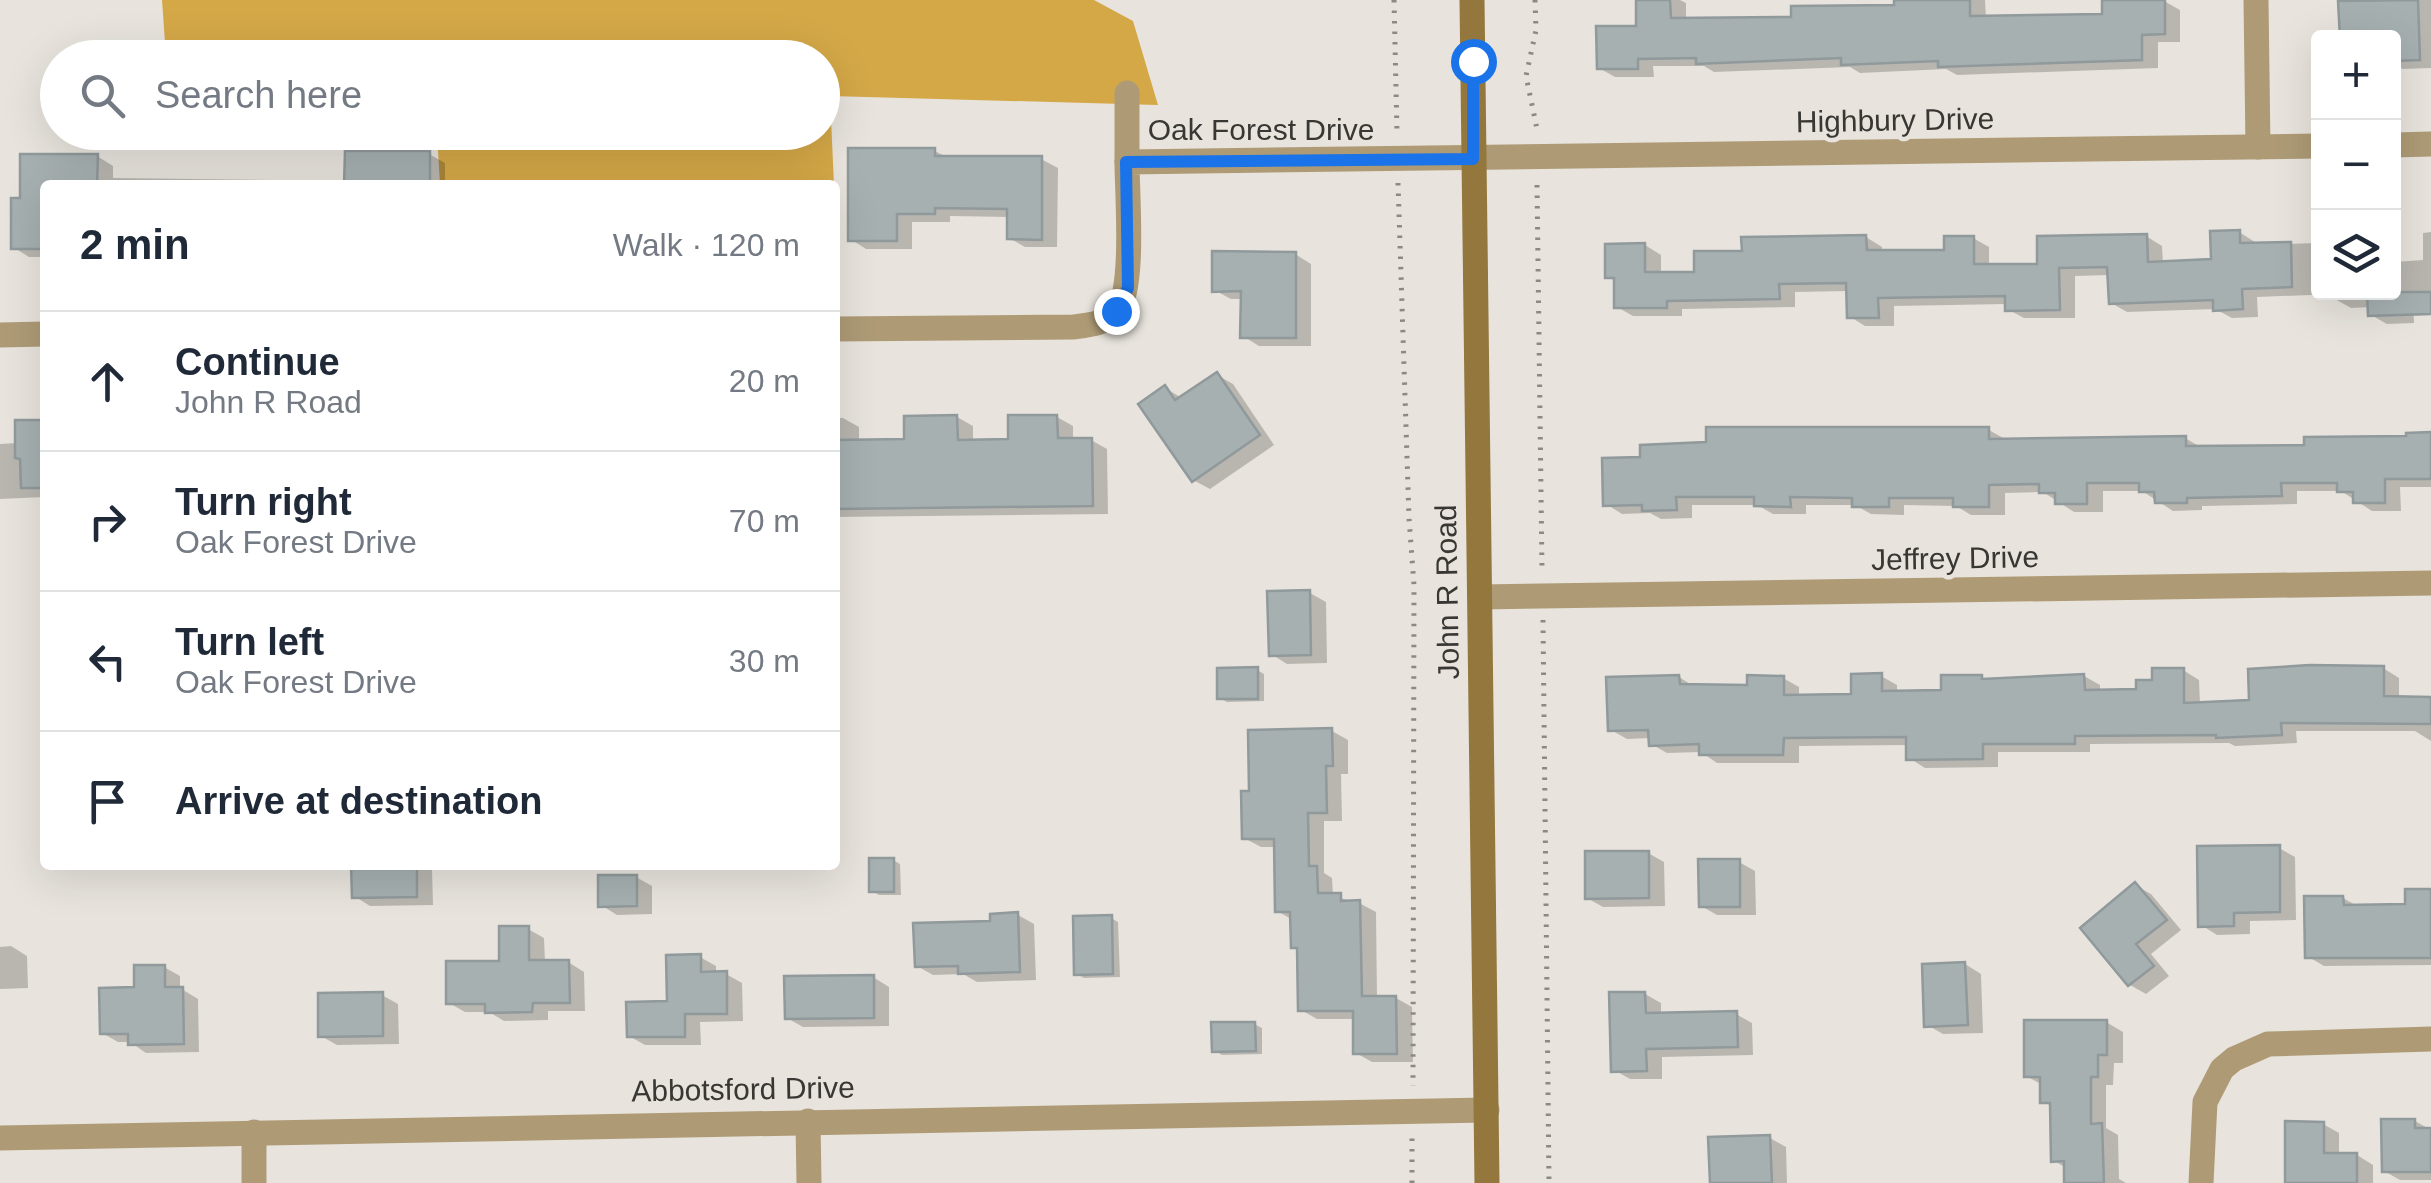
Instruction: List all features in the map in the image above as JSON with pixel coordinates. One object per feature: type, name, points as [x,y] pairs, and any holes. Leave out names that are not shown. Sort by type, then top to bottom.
[{"type":"main road","name":"John R Road","points":[[1472,0],[1488,1183]]},
{"type":"street","points":[[2256,0],[2258,148]]},
{"type":"street","points":[[1126,162],[1127,93]]},
{"type":"street","points":[[2401,144],[2431,144]]},
{"type":"street","name":"Highbury Drive","points":[[1473,159],[2311,146]]},
{"type":"street","name":"Oak Forest Drive","points":[[840,329],[1073,327],[1105,320],[1116,311],[1128,288],[1126,162],[1473,159]]},
{"type":"street","points":[[0,335],[40,334]]},
{"type":"street","name":"Jeffrey Drive","points":[[1480,598],[2431,583]]},
{"type":"street","points":[[2201,1183],[2205,1102],[2222,1069],[2234,1058],[2268,1044],[2431,1039]]},
{"type":"street","name":"Abbotsford Drive","points":[[0,1138],[1487,1110]]},
{"type":"street","points":[[808,1120],[810,1183]]},
{"type":"street","points":[[254,1132],[254,1183]]},
{"type":"path","points":[[1394,0],[1397,136]]},
{"type":"path","points":[[1536,0],[1536,30],[1526,76],[1536,128]]},
{"type":"path","points":[[1398,183],[1414,585],[1413,1086]]},
{"type":"path","points":[[1538,185],[1542,562]]},
{"type":"path","points":[[1543,625],[1549,1183]]},
{"type":"path","points":[[1412,1133],[1412,1183]]},
{"type":"shaded area","points":[[162,0],[1094,0],[1133,21],[1158,105],[840,96],[840,40],[165,40]]},
{"type":"shaded area","points":[[438,150],[832,150],[834,180],[440,180]]},
{"type":"building","points":[[1636,0],[1670,0],[1671,18],[1791,17],[1791,6],[1894,5],[1894,0],[1970,0],[1970,16],[2102,14],[2102,0],[2165,0],[2165,34],[2142,35],[2142,60],[1938,67],[1938,61],[1841,65],[1841,58],[1696,64],[1696,58],[1638,59],[1638,69],[1597,69],[1596,26],[1636,26]]},
{"type":"building","points":[[2418,0],[2420,60],[2401,61],[2401,30],[2340,30],[2338,1]]},
{"type":"building","points":[[848,148],[935,148],[935,156],[1042,156],[1042,240],[1007,239],[1007,209],[935,208],[935,214],[897,214],[897,241],[848,241]]},
{"type":"building","points":[[345,151],[430,151],[430,180],[344,180]]},
{"type":"building","points":[[20,154],[98,154],[97,180],[40,180],[40,249],[11,249],[11,198],[20,198]]},
{"type":"building","points":[[2240,230],[2240,243],[2291,242],[2292,287],[2242,289],[2243,309],[2213,311],[2213,300],[2109,304],[2107,267],[2059,268],[2060,310],[2005,311],[2005,296],[1878,298],[1879,318],[1847,318],[1846,283],[1779,284],[1780,299],[1667,301],[1667,308],[1614,308],[1614,278],[1605,278],[1605,244],[1645,243],[1645,272],[1694,272],[1694,251],[1742,251],[1741,237],[1866,235],[1867,250],[1944,250],[1944,236],[1974,236],[1974,264],[2037,264],[2037,236],[2147,234],[2148,262],[2211,259],[2210,231]]},
{"type":"building","points":[[1212,251],[1296,252],[1296,338],[1240,338],[1241,291],[1212,292]]},
{"type":"building","points":[[2401,292],[2431,292],[2431,314],[2368,316],[2367,300],[2401,300]]},
{"type":"building","points":[[1217,372],[1260,435],[1192,482],[1138,404],[1165,385],[1175,400]]},
{"type":"building","points":[[957,415],[958,440],[1008,439],[1008,415],[1057,415],[1058,438],[1092,438],[1093,506],[840,509],[840,440],[904,439],[904,416]]},
{"type":"building","points":[[15,420],[40,420],[40,488],[21,488],[20,459],[15,458]]},
{"type":"building","points":[[1706,427],[1989,427],[1989,439],[2186,436],[2186,446],[2304,445],[2304,437],[2406,436],[2431,432],[2431,479],[2385,479],[2385,503],[2353,503],[2353,492],[2337,492],[2337,483],[2281,483],[2282,496],[2187,498],[2187,503],[2155,503],[2154,492],[2139,492],[2139,483],[2087,483],[2087,504],[2055,504],[2055,493],[2039,493],[2039,484],[1989,485],[1989,507],[1953,507],[1953,498],[1889,498],[1889,507],[1852,507],[1852,498],[1790,497],[1791,507],[1754,506],[1754,497],[1676,497],[1677,510],[1642,511],[1642,505],[1603,506],[1602,458],[1640,457],[1640,445],[1706,442]]},
{"type":"building","points":[[1310,590],[1311,655],[1269,656],[1267,591]]},
{"type":"building","points":[[2384,666],[2384,696],[2431,697],[2431,724],[2281,723],[2282,735],[2216,738],[2075,736],[2075,744],[1983,744],[1983,759],[1906,760],[1906,737],[1784,738],[1783,755],[1699,755],[1699,744],[1649,746],[1648,730],[1608,731],[1606,677],[1679,675],[1680,684],[1747,685],[1747,675],[1784,676],[1784,695],[1851,694],[1851,674],[1882,673],[1882,691],[1941,690],[1941,675],[1982,675],[1982,679],[2084,674],[2085,690],[2136,689],[2136,680],[2152,680],[2152,668],[2184,668],[2184,703],[2249,700],[2248,669]]},
{"type":"building","points":[[1258,667],[1258,699],[1217,699],[1217,668]]},
{"type":"building","points":[[1332,728],[1333,766],[1326,766],[1327,813],[1308,813],[1309,866],[1317,866],[1318,893],[1341,893],[1341,901],[1360,900],[1362,996],[1396,996],[1397,1054],[1353,1054],[1353,1011],[1298,1011],[1297,948],[1291,948],[1290,912],[1275,912],[1274,839],[1242,839],[1241,791],[1249,791],[1248,730]]},
{"type":"building","points":[[2280,845],[2280,912],[2234,913],[2234,926],[2198,927],[2197,846]]},
{"type":"building","points":[[1585,851],[1649,851],[1649,898],[1585,899]]},
{"type":"building","points":[[869,858],[894,858],[894,892],[869,892]]},
{"type":"building","points":[[1698,859],[1740,859],[1740,907],[1699,907]]},
{"type":"building","points":[[351,870],[417,870],[417,897],[352,898]]},
{"type":"building","points":[[598,875],[637,875],[637,906],[598,907]]},
{"type":"building","points":[[2135,882],[2167,920],[2136,944],[2154,966],[2128,986],[2080,928]]},
{"type":"building","points":[[2405,889],[2431,889],[2431,958],[2305,958],[2304,896],[2343,896],[2344,905],[2405,904]]},
{"type":"building","points":[[1018,912],[1020,972],[958,974],[958,966],[915,967],[913,923],[990,921],[990,914]]},
{"type":"building","points":[[1112,915],[1113,974],[1074,975],[1073,916]]},
{"type":"building","points":[[499,926],[529,926],[529,960],[569,960],[570,1003],[533,1003],[532,1012],[485,1013],[485,1004],[446,1004],[446,961],[499,961]]},
{"type":"building","points":[[701,954],[701,972],[727,971],[727,1014],[685,1014],[685,1037],[627,1037],[626,1002],[667,1001],[666,955]]},
{"type":"building","points":[[1965,962],[1968,1025],[1924,1027],[1922,964]]},
{"type":"building","points":[[134,965],[165,965],[165,987],[183,987],[184,1044],[128,1045],[128,1034],[100,1034],[99,988],[134,987]]},
{"type":"building","points":[[874,975],[874,1018],[785,1019],[784,976]]},
{"type":"building","points":[[383,992],[383,1036],[318,1037],[318,993]]},
{"type":"building","points":[[1609,992],[1645,992],[1646,1013],[1737,1011],[1738,1047],[1646,1049],[1647,1071],[1611,1072]]},
{"type":"building","points":[[2024,1020],[2107,1020],[2107,1055],[2098,1055],[2098,1077],[2091,1077],[2091,1124],[2102,1123],[2104,1183],[2064,1183],[2064,1161],[2051,1162],[2050,1103],[2040,1103],[2040,1077],[2024,1077]]},
{"type":"building","points":[[1211,1022],[1255,1022],[1256,1051],[1212,1052]]},
{"type":"building","points":[[2381,1119],[2415,1119],[2415,1128],[2431,1128],[2431,1172],[2382,1172]]},
{"type":"building","points":[[2285,1121],[2324,1122],[2324,1153],[2357,1153],[2357,1183],[2285,1183]]},
{"type":"building","points":[[1770,1135],[1772,1183],[1710,1183],[1708,1137]]},
{"type":"route","points":[[1116,311],[1128,288],[1126,162],[1473,159],[1473,61]]}]
